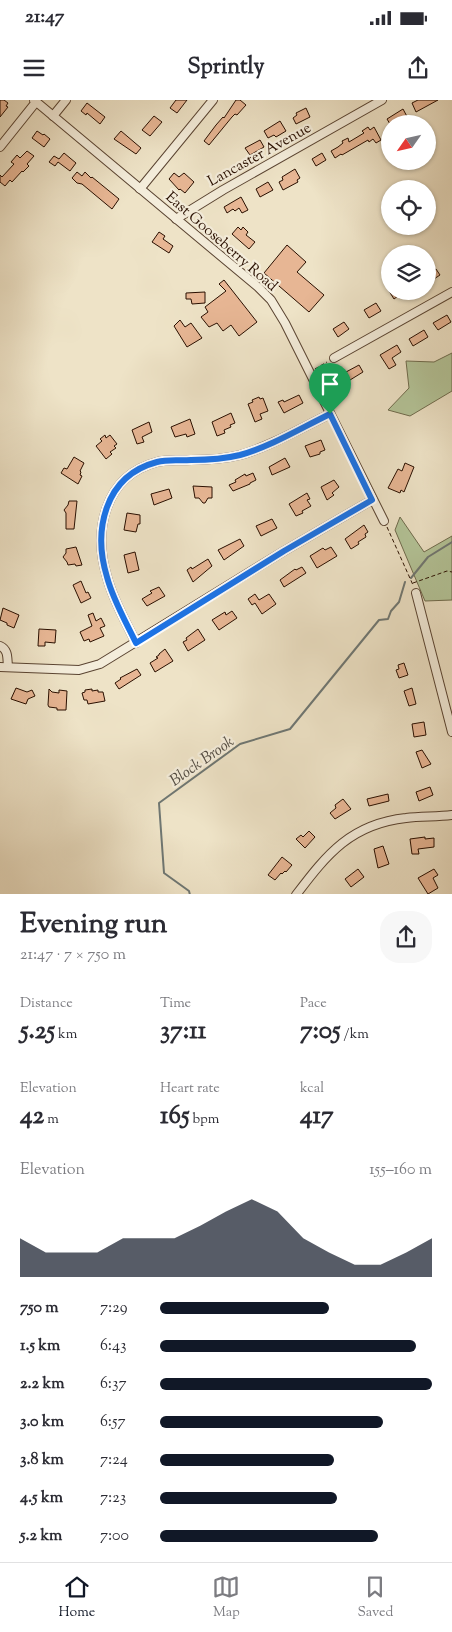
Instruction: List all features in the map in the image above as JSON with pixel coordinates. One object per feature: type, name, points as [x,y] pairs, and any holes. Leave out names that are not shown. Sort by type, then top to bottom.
[{"type":"street","points":[[52,116],[66,100]]},
{"type":"street","points":[[140,189],[213,100]]},
{"type":"street","name":"Lancaster Avenue","points":[[176,219],[223,190],[382,100]]},
{"type":"street","points":[[0,146],[35,101]]},
{"type":"street","name":"East Gooseberry Road","points":[[35,101],[258,287],[271,300],[285,323],[384,521]]},
{"type":"street","points":[[334,358],[452,292]]},
{"type":"street","points":[[136,643],[110,587],[103,559],[103,519],[110,500],[119,486],[132,473],[148,465],[165,460],[208,460],[241,454],[275,441],[330,414]]},
{"type":"street","points":[[0,646],[7,653],[4,667],[73,670],[86,669],[100,664],[284,551],[372,500]]},
{"type":"street","points":[[416,593],[452,732]]},
{"type":"street","points":[[296,894],[325,858],[338,845],[353,835],[393,820],[452,815]]},
{"type":"path","points":[[309,372],[334,358]]},
{"type":"path","points":[[384,521],[416,593]]},
{"type":"path","points":[[412,583],[447,571],[452,572]]},
{"type":"green space","points":[[452,353],[452,391],[410,416],[388,410],[409,388],[406,361],[434,362]]},
{"type":"green space","points":[[400,517],[424,552],[452,536],[452,600],[425,601],[395,530]]},
{"type":"building","points":[[0,100],[8,103],[6,106],[8,107],[0,117]]},
{"type":"building","points":[[176,100],[187,100],[177,113],[170,108]]},
{"type":"building","points":[[236,100],[240,100],[246,105],[237,115],[235,114],[232,117],[209,145],[204,141],[224,118]]},
{"type":"building","points":[[418,100],[438,100],[416,112],[412,103]]},
{"type":"building","points":[[87,103],[105,117],[100,124],[87,113],[86,115],[81,111]]},
{"type":"building","points":[[306,108],[310,117],[296,124],[293,118],[297,115],[296,113]]},
{"type":"building","points":[[403,109],[406,115],[393,115]]},
{"type":"building","points":[[154,116],[162,122],[150,136],[142,130]]},
{"type":"building","points":[[280,121],[286,131],[276,137],[274,135],[268,138],[264,131]]},
{"type":"building","points":[[368,127],[370,130],[374,127],[381,140],[376,143],[373,139],[369,142],[368,140],[335,158],[331,151],[343,143],[342,141],[348,138],[349,142],[364,133],[362,131]]},
{"type":"building","points":[[37,131],[50,139],[44,147],[32,138]]},
{"type":"building","points":[[121,131],[141,148],[136,154],[114,139]]},
{"type":"building","points":[[260,140],[264,147],[250,155],[245,148]]},
{"type":"building","points":[[27,151],[34,156],[27,164],[29,166],[5,186],[0,182],[0,175],[2,177],[14,164],[11,162],[17,155],[20,158]]},
{"type":"building","points":[[64,153],[76,163],[70,171],[58,162],[55,166],[49,162],[54,156],[59,159]]},
{"type":"building","points":[[322,153],[326,160],[316,166],[312,159]]},
{"type":"building","points":[[295,169],[300,178],[297,180],[298,182],[283,190],[279,182],[283,180],[282,177]]},
{"type":"building","points":[[77,172],[82,176],[85,172],[119,199],[112,209],[72,178]]},
{"type":"building","points":[[174,173],[179,177],[184,173],[194,182],[185,193],[179,190],[169,179]]},
{"type":"building","points":[[268,182],[273,190],[260,197],[256,189]]},
{"type":"building","points":[[241,197],[248,210],[242,213],[239,208],[227,213],[224,207]]},
{"type":"building","points":[[238,227],[241,230],[243,227],[248,232],[246,235],[255,242],[249,249],[232,234]]},
{"type":"building","points":[[159,232],[165,236],[163,239],[173,246],[169,253],[152,242]]},
{"type":"building","points":[[287,245],[306,262],[297,272],[324,295],[309,312],[264,273]]},
{"type":"building","points":[[436,269],[440,275],[436,278]]},
{"type":"building","points":[[224,280],[257,322],[239,336],[231,325],[223,331],[217,323],[209,327],[201,317],[208,312],[205,307],[226,291],[219,284]]},
{"type":"building","points":[[205,292],[205,303],[192,304],[191,299],[186,299],[186,293]]},
{"type":"building","points":[[376,303],[381,311],[369,318],[364,310]]},
{"type":"building","points":[[447,315],[451,322],[438,330],[433,323]]},
{"type":"building","points":[[180,320],[185,327],[191,323],[202,338],[187,347],[174,326]]},
{"type":"building","points":[[344,322],[349,329],[338,337],[333,329]]},
{"type":"building","points":[[424,330],[428,337],[413,346],[409,339]]},
{"type":"building","points":[[397,345],[401,352],[392,358],[396,365],[389,369],[380,355]]},
{"type":"building","points":[[359,365],[363,372],[350,380],[346,372]]},
{"type":"building","points":[[299,395],[303,403],[284,413],[278,402],[283,400],[284,402]]},
{"type":"building","points":[[259,397],[260,399],[263,398],[268,411],[260,414],[262,419],[255,422],[248,404]]},
{"type":"building","points":[[231,413],[235,423],[224,430],[225,433],[217,436],[212,422]]},
{"type":"building","points":[[190,419],[195,434],[187,437],[186,434],[175,437],[171,427]]},
{"type":"building","points":[[149,422],[152,432],[142,437],[144,442],[137,444],[132,430]]},
{"type":"building","points":[[105,435],[106,438],[110,435],[117,444],[114,446],[116,448],[110,452],[112,454],[106,459],[96,446]]},
{"type":"building","points":[[321,440],[325,450],[320,452],[320,454],[310,457],[305,446]]},
{"type":"building","points":[[74,457],[84,463],[80,471],[82,476],[78,484],[61,473],[64,468],[67,469]]},
{"type":"building","points":[[285,458],[290,467],[272,475],[269,467]]},
{"type":"building","points":[[405,463],[414,467],[404,492],[401,490],[400,493],[388,488],[398,469],[402,471]]},
{"type":"building","points":[[253,473],[256,480],[233,491],[229,485],[245,474],[246,476]]},
{"type":"building","points":[[334,480],[339,487],[332,493],[334,495],[327,500],[321,487]]},
{"type":"building","points":[[193,486],[212,487],[212,498],[208,498],[203,503],[199,498],[195,498]]},
{"type":"building","points":[[169,489],[172,498],[154,505],[151,494]]},
{"type":"building","points":[[307,493],[310,499],[307,500],[311,506],[296,516],[289,504]]},
{"type":"building","points":[[69,501],[77,501],[74,529],[66,529],[66,513],[64,510]]},
{"type":"building","points":[[127,513],[140,515],[140,524],[138,524],[136,532],[124,530]]},
{"type":"building","points":[[272,519],[277,528],[261,536],[256,526]]},
{"type":"building","points":[[364,525],[368,532],[365,534],[366,537],[351,549],[345,539]]},
{"type":"building","points":[[240,539],[244,546],[224,560],[218,550]]},
{"type":"building","points":[[76,547],[82,565],[68,565],[63,557],[66,549]]},
{"type":"building","points":[[331,547],[337,556],[317,568],[310,556],[323,548],[325,550]]},
{"type":"building","points":[[135,552],[139,570],[128,573],[124,555]]},
{"type":"building","points":[[208,559],[212,566],[193,582],[187,570]]},
{"type":"building","points":[[302,567],[306,573],[284,587],[280,580],[295,569]]},
{"type":"building","points":[[81,581],[86,593],[88,592],[91,598],[81,603],[73,585]]},
{"type":"building","points":[[159,587],[165,596],[147,606],[142,599],[152,593],[150,591]]},
{"type":"building","points":[[255,594],[259,600],[269,594],[276,604],[262,614],[255,603],[252,605],[248,599]]},
{"type":"building","points":[[3,608],[19,615],[14,628],[0,620]]},
{"type":"building","points":[[232,611],[237,618],[219,630],[212,620],[225,612],[226,615]]},
{"type":"building","points":[[93,613],[96,621],[101,618],[105,626],[100,628],[104,636],[90,642],[89,639],[84,641],[80,632],[92,626],[88,615]]},
{"type":"building","points":[[39,629],[56,630],[55,643],[45,642],[45,646],[38,646]]},
{"type":"building","points":[[198,629],[205,640],[188,651],[183,642]]},
{"type":"building","points":[[165,649],[173,661],[155,672],[150,663],[158,658],[156,657]]},
{"type":"building","points":[[404,663],[408,675],[399,678],[396,670],[399,669],[398,665]]},
{"type":"building","points":[[137,669],[141,675],[119,689],[115,683],[120,678]]},
{"type":"building","points":[[16,688],[27,692],[32,690],[35,696],[28,699],[26,704],[11,699]]},
{"type":"building","points":[[412,688],[416,704],[409,706],[404,691]]},
{"type":"building","points":[[49,689],[52,692],[59,693],[59,690],[67,691],[66,710],[57,710],[57,708],[49,707]]},
{"type":"building","points":[[92,689],[92,691],[98,690],[98,692],[103,692],[105,701],[88,704],[87,700],[84,700],[82,693],[85,690]]},
{"type":"building","points":[[424,722],[426,735],[414,737],[412,724]]},
{"type":"building","points":[[422,750],[431,764],[422,768],[416,752]]},
{"type":"building","points":[[430,787],[433,795],[419,801],[416,792]]},
{"type":"building","points":[[388,794],[389,801],[369,806],[367,799]]},
{"type":"building","points":[[343,799],[351,809],[335,819],[330,813],[336,808],[335,805]]},
{"type":"building","points":[[309,831],[315,837],[305,848],[296,839],[301,835],[303,837]]},
{"type":"building","points":[[425,837],[425,839],[434,838],[434,847],[418,849],[419,854],[412,854],[410,839]]},
{"type":"building","points":[[383,846],[389,864],[378,868],[374,849]]},
{"type":"building","points":[[282,857],[292,865],[275,880],[268,875]]},
{"type":"building","points":[[358,869],[364,877],[351,887],[345,879]]},
{"type":"building","points":[[434,869],[438,875],[433,878],[438,888],[428,894],[418,878]]},
{"type":"waterway","name":"Block Brook","points":[[411,578],[428,557],[452,542]]},
{"type":"waterway","name":"Block Brook","points":[[190,894],[189,891],[164,873],[159,803],[240,744],[290,729],[379,620],[388,619],[391,611],[399,602],[405,582]]},
{"type":"route","points":[[330,414],[372,500],[284,551],[136,643],[110,587],[103,559],[103,519],[110,500],[119,486],[132,473],[148,465],[165,460],[227,458],[255,450],[330,414]]}]
